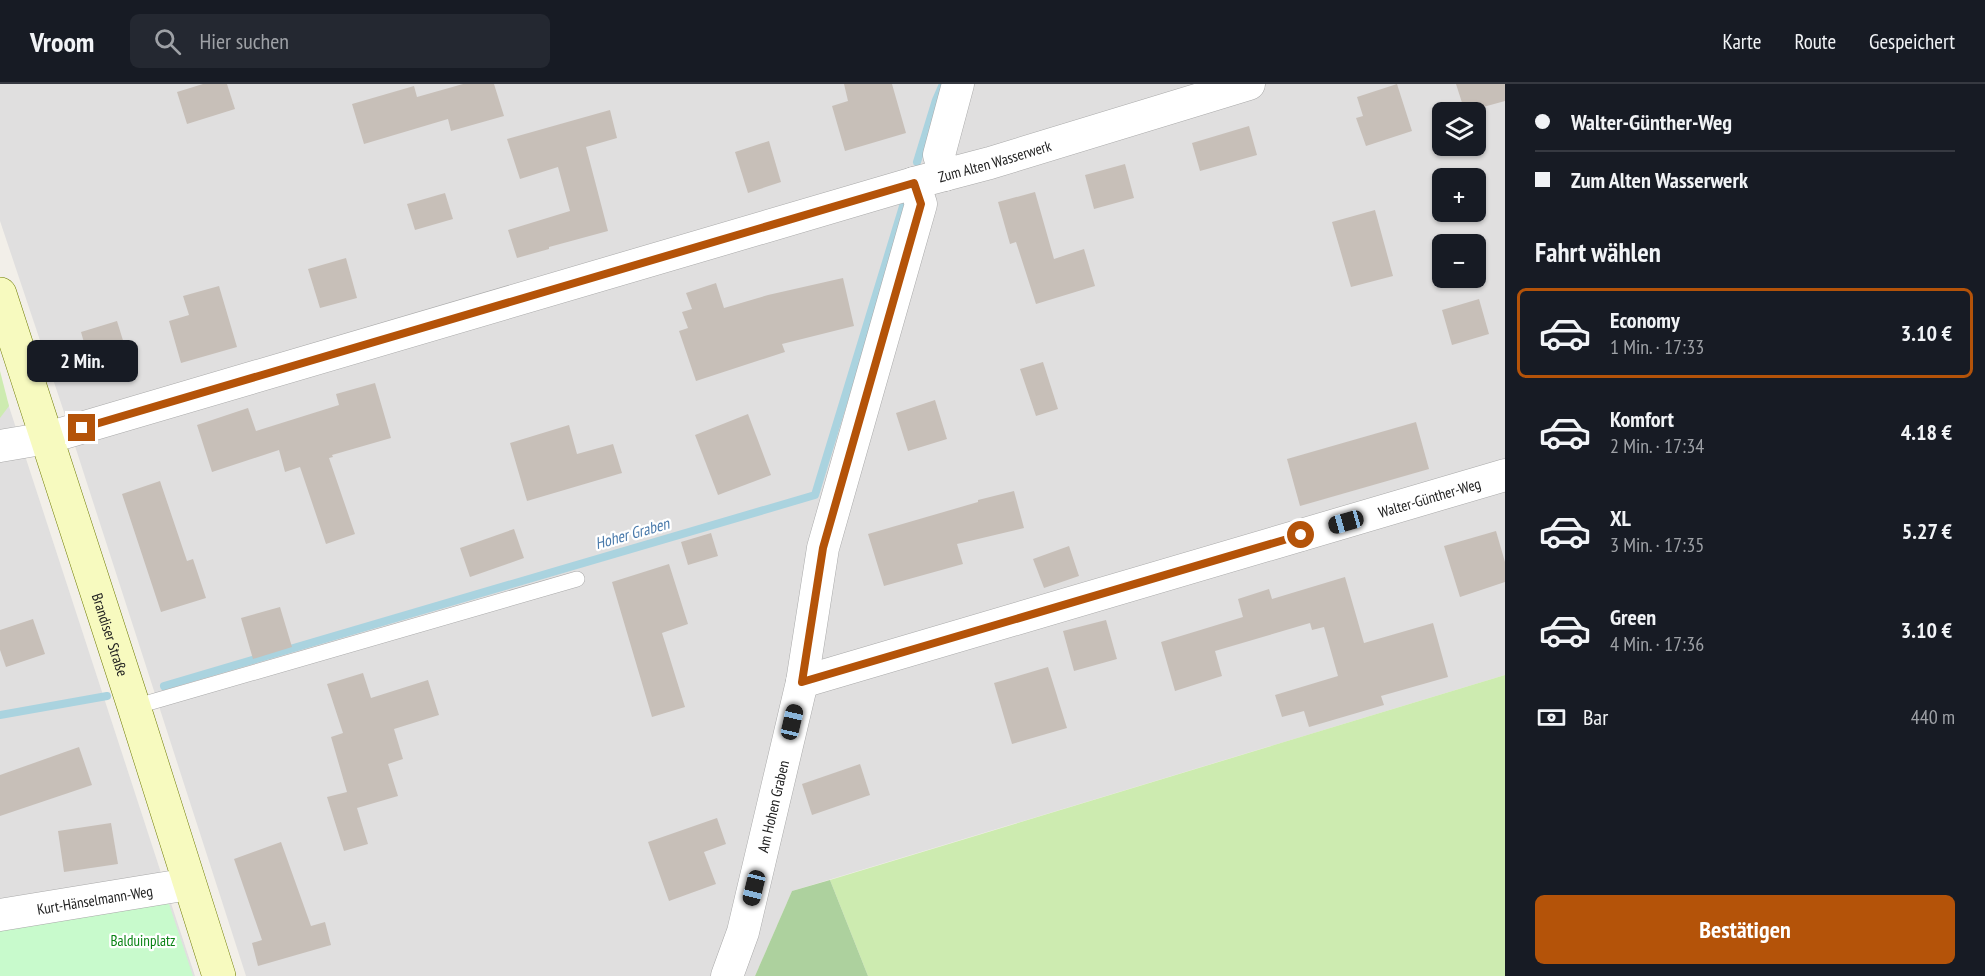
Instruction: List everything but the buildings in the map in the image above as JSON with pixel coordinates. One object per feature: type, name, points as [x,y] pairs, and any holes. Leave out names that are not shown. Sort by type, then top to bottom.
[{"type":"street","points":[[945,174],[939,155],[958,84]]},
{"type":"street","name":"Zum Alten Wasserwerk","points":[[0,446],[47,438],[914,183],[990,163],[1249,84]]},
{"type":"street","name":"Am Hohen Graben","points":[[727,976],[743,932],[802,682],[823,548],[921,204],[914,183]]},
{"type":"street","name":"Brandiser Straße","points":[[0,294],[8,345],[47,438],[219,976]]},
{"type":"street","name":"Walter-Günther-Weg","points":[[802,682],[1505,475]]},
{"type":"street","name":"Kurt-Hänselmann-Weg","points":[[0,915],[189,884]]},
{"type":"lane","points":[[134,706],[577,579]]},
{"type":"shaded area","points":[[0,84],[1505,84],[1505,675],[792,891],[755,976],[246,976],[0,221]]},
{"type":"shaded area","points":[[0,379],[163,879],[195,976],[0,976]]},
{"type":"green space","points":[[0,371],[9,406],[0,418]]},
{"type":"green space","points":[[1505,675],[1505,976],[868,976],[830,880]]},
{"type":"green space","points":[[830,880],[868,976],[755,976],[792,891]]},
{"type":"green space","name":"Balduinplatz","points":[[168,901],[193,976],[0,976],[0,925]]},
{"type":"waterway","name":"Hoher Graben","points":[[917,162],[943,84]]},
{"type":"waterway","name":"Hoher Graben","points":[[164,686],[815,495],[904,203]]},
{"type":"waterway","name":"Hoher Graben","points":[[0,715],[107,696]]},
{"type":"route","points":[[82,428],[914,183],[921,204],[823,548],[802,682],[1301,535]]}]
